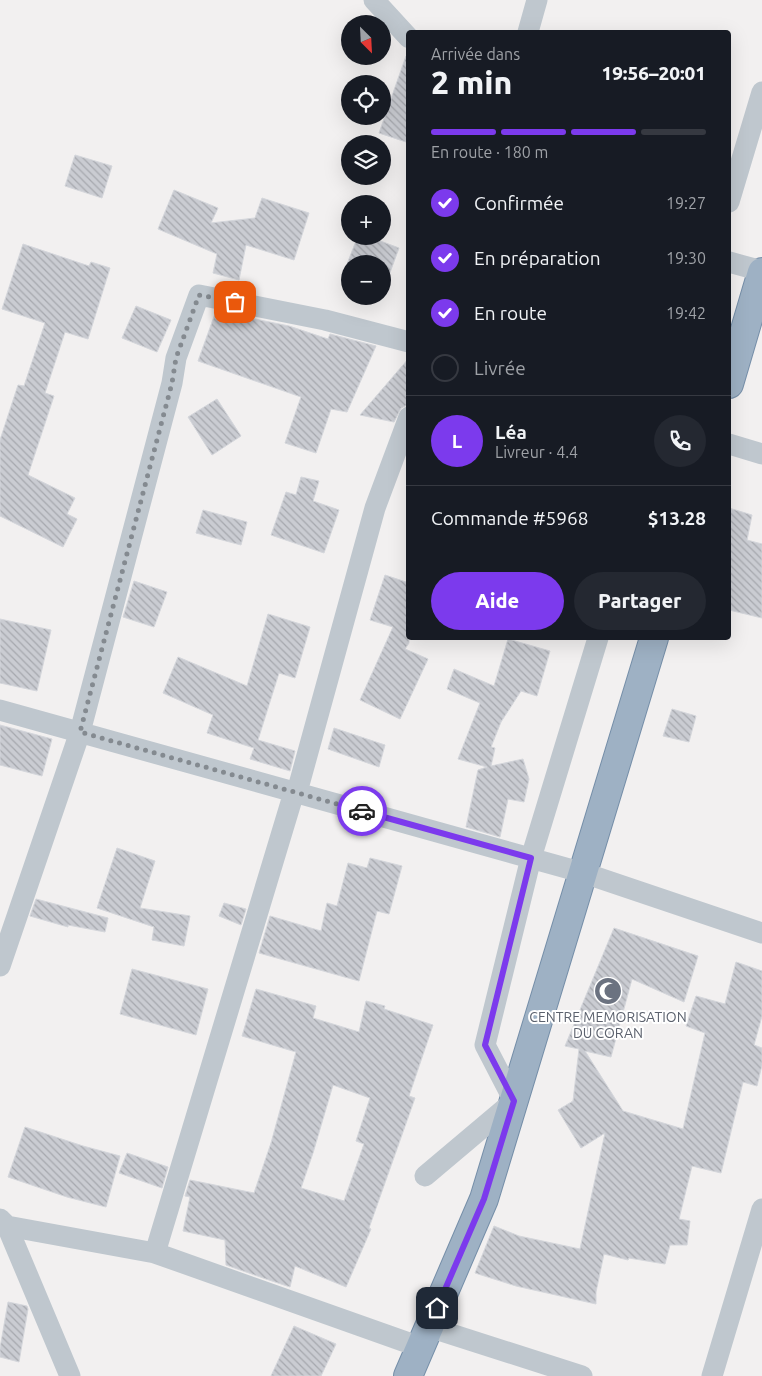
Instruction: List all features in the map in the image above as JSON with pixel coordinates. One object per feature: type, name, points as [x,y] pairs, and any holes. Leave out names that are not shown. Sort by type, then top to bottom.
[{"type":"highway","points":[[731,377],[762,272]]},
{"type":"highway","points":[[408,1376],[484,1199],[653,640]]},
{"type":"street","points":[[374,0],[406,35]]},
{"type":"street","points":[[529,30],[537,0]]},
{"type":"street","points":[[731,195],[762,92]]},
{"type":"street","points":[[731,263],[762,272]]},
{"type":"street","points":[[0,966],[80,732],[172,383],[176,358],[199,295],[325,320],[406,341]]},
{"type":"street","points":[[155,1253],[292,800],[297,792],[375,508],[406,425]]},
{"type":"street","points":[[731,445],[762,454]]},
{"type":"street","points":[[425,1176],[514,1101],[485,1045],[531,858],[597,640]]},
{"type":"street","points":[[0,710],[584,873],[762,933]]},
{"type":"street","points":[[712,1376],[762,1209]]},
{"type":"street","points":[[3,1222],[155,1253],[425,1337],[582,1376]]},
{"type":"street","points":[[3,1222],[70,1376]]},
{"type":"building","points":[[406,56],[406,142],[391,137],[391,135],[379,133],[382,125],[391,125],[391,99]]},
{"type":"building","points":[[75,155],[112,166],[102,198],[65,186]]},
{"type":"building","points":[[174,190],[218,208],[211,223],[255,218],[262,198],[309,213],[294,260],[246,245],[239,280],[213,273],[217,254],[158,229]]},
{"type":"building","points":[[23,244],[89,266],[91,262],[110,268],[88,339],[65,332],[45,393],[54,396],[28,475],[75,498],[67,514],[77,519],[63,547],[0,516],[0,440],[18,385],[24,386],[45,323],[2,309]]},
{"type":"building","points":[[354,245],[391,245],[399,248],[391,270],[391,255],[351,255]]},
{"type":"building","points":[[136,306],[171,320],[157,352],[122,338]]},
{"type":"building","points":[[216,311],[289,326],[328,339],[330,334],[376,346],[347,412],[331,409],[316,453],[285,443],[301,397],[198,361]]},
{"type":"building","points":[[406,361],[406,406],[401,408],[394,422],[360,415]]},
{"type":"building","points":[[217,399],[241,436],[212,455],[188,417]]},
{"type":"building","points":[[301,477],[319,481],[313,501],[339,510],[324,553],[271,535],[286,492],[296,495]]},
{"type":"building","points":[[731,509],[752,515],[747,540],[762,544],[762,618],[731,610]]},
{"type":"building","points":[[203,510],[247,522],[241,545],[196,533]]},
{"type":"building","points":[[385,575],[406,582],[406,640],[409,640],[409,643],[405,649],[428,659],[400,719],[360,700],[393,627],[370,620]]},
{"type":"building","points":[[134,581],[167,592],[154,627],[123,617]]},
{"type":"building","points":[[268,614],[310,627],[295,678],[279,673],[258,740],[295,751],[290,771],[250,759],[254,748],[207,733],[213,715],[163,693],[178,657],[247,686]]},
{"type":"building","points":[[0,619],[51,630],[37,691],[0,683]]},
{"type":"building","points":[[508,640],[550,651],[537,696],[521,691],[501,722],[491,747],[495,748],[491,766],[523,759],[529,779],[524,802],[508,799],[500,837],[466,827],[478,770],[487,767],[458,759],[480,703],[447,689],[454,669],[494,686]]},
{"type":"building","points":[[672,709],[696,716],[689,742],[663,736]]},
{"type":"building","points":[[0,725],[52,739],[42,776],[0,765]]},
{"type":"building","points":[[334,728],[385,745],[379,767],[328,749]]},
{"type":"building","points":[[117,848],[155,861],[140,908],[190,916],[184,946],[152,940],[154,927],[97,908]]},
{"type":"building","points":[[370,858],[402,866],[389,914],[377,911],[359,981],[259,953],[270,916],[321,931],[327,903],[337,906],[348,863],[367,868]]},
{"type":"building","points":[[36,899],[108,918],[105,932],[68,925],[68,927],[30,916]]},
{"type":"building","points":[[224,903],[246,909],[241,925],[219,916]]},
{"type":"building","points":[[614,928],[698,956],[684,1002],[632,979],[611,1057],[585,1051],[623,1111],[683,1129],[705,1033],[686,1026],[696,996],[725,1004],[736,962],[762,971],[762,1016],[754,1045],[762,1048],[762,1065],[757,1086],[743,1082],[721,1173],[692,1166],[679,1219],[690,1221],[687,1245],[670,1245],[665,1264],[629,1258],[628,1260],[604,1254],[596,1292],[596,1304],[516,1286],[475,1273],[494,1226],[519,1236],[580,1249],[605,1133],[581,1148],[558,1110],[573,1101],[579,1049],[565,1046]]},
{"type":"building","points":[[132,969],[208,989],[196,1035],[120,1014]]},
{"type":"building","points":[[256,989],[316,1006],[313,1018],[359,1032],[366,1001],[385,1006],[384,1009],[433,1025],[409,1096],[415,1098],[369,1228],[371,1229],[346,1287],[295,1266],[290,1287],[266,1279],[226,1265],[225,1240],[183,1231],[190,1197],[185,1196],[190,1180],[254,1193],[271,1143],[296,1052],[242,1036]],"holes":[[[333,1085],[370,1098],[356,1141],[364,1144],[344,1201],[301,1188]]]},
{"type":"building","points":[[25,1127],[120,1156],[106,1207],[67,1197],[8,1177]]},
{"type":"building","points":[[127,1153],[168,1167],[162,1188],[119,1173]]},
{"type":"building","points":[[8,1302],[27,1306],[28,1309],[19,1362],[0,1357]]},
{"type":"building","points":[[294,1326],[336,1344],[321,1376],[271,1376]]},
{"type":"way so far","points":[[235,302],[199,295],[176,358],[172,383],[80,732],[362,811]]},
{"type":"place","name":"CENTRE MEMORISATION DU CORAN","points":[[608,991]]},
{"type":"route","points":[[362,811],[531,858],[485,1045],[514,1101],[484,1199],[437,1308]]}]
